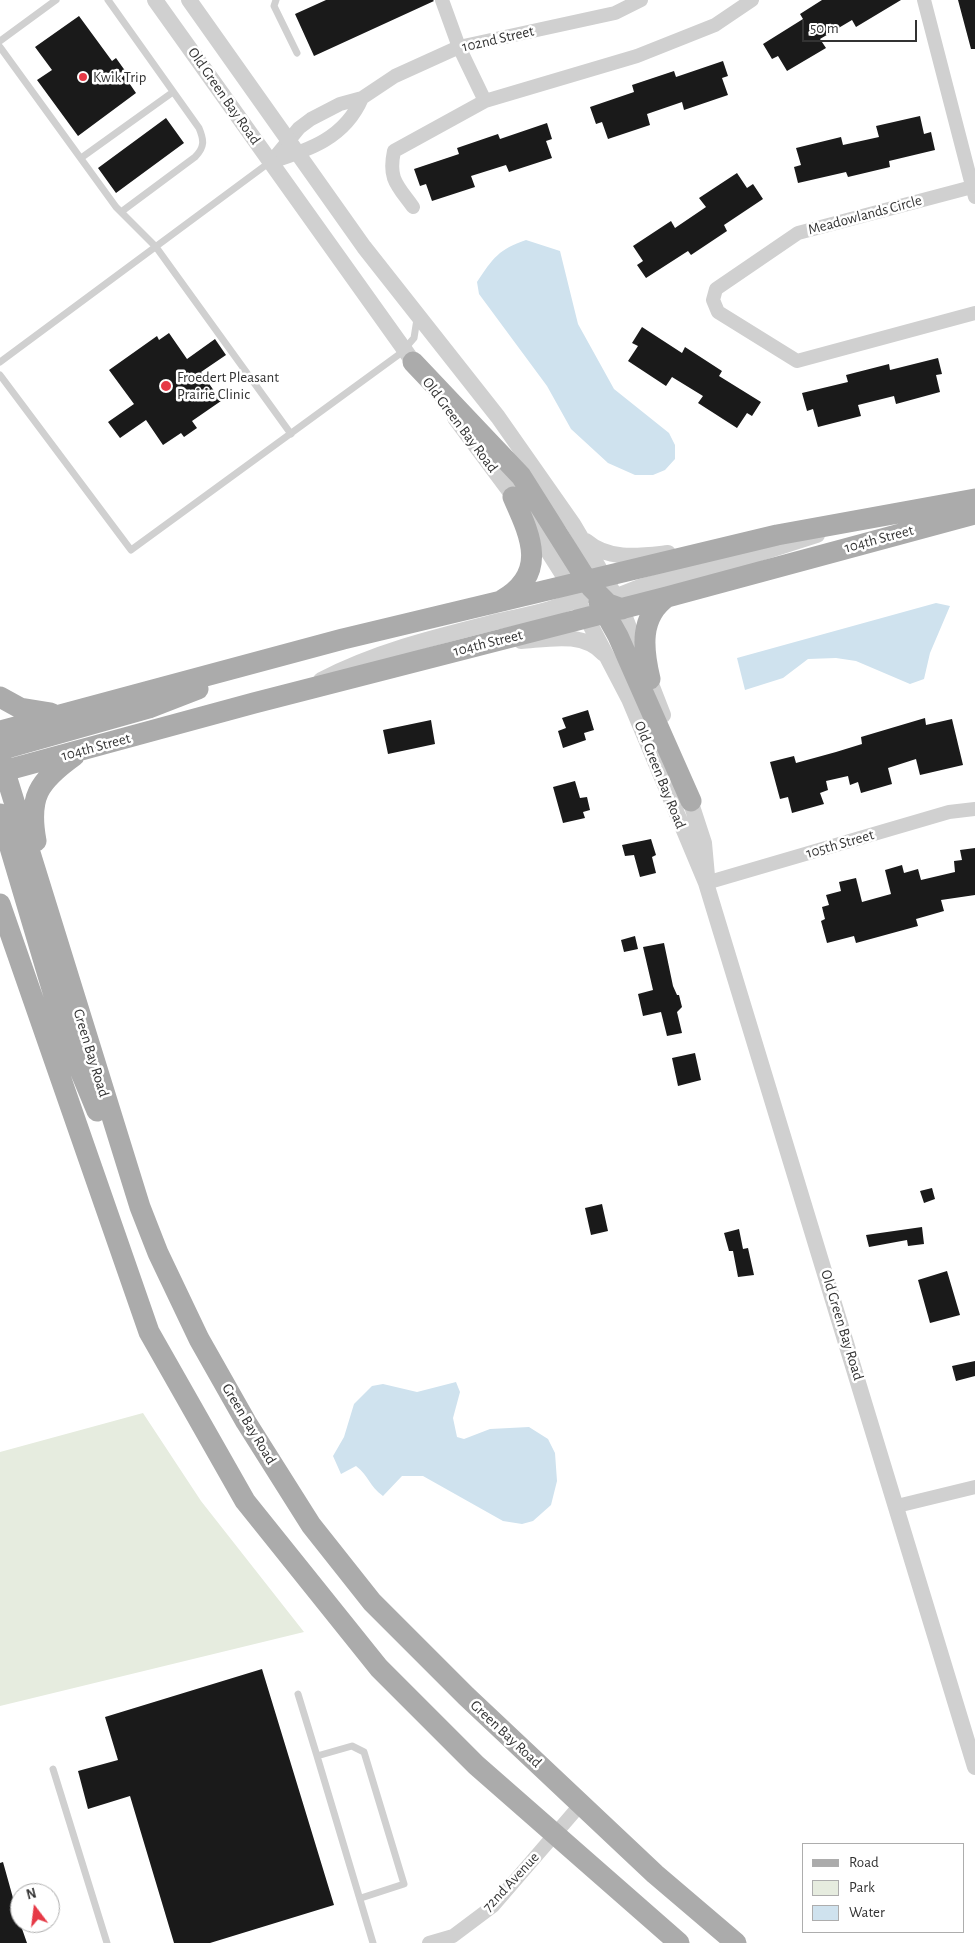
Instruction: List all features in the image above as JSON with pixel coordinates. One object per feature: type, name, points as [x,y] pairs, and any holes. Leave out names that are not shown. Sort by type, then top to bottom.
[{"type":"main road","points":[[409,356],[521,476],[597,598],[691,801]]},
{"type":"main road","points":[[496,603],[520,587],[532,560],[530,537],[513,497]]},
{"type":"main road","name":"104th Street","points":[[1,768],[82,751],[496,641],[597,598],[737,545],[793,532],[975,499]]},
{"type":"main road","name":"104th Street","points":[[0,731],[262,661],[496,603],[597,598],[667,598],[975,514]]},
{"type":"main road","points":[[650,679],[645,649],[647,624],[656,607],[667,598]]},
{"type":"main road","points":[[0,750],[149,708],[262,661]]},
{"type":"main road","points":[[0,697],[30,711],[64,713]]},
{"type":"main road","points":[[41,893],[44,882],[32,817],[34,798],[47,778],[82,751]]},
{"type":"main road","name":"Green Bay Road","points":[[1,768],[128,1171],[158,1253],[199,1339],[246,1422],[311,1525],[372,1602],[466,1696],[655,1874],[736,1943]]},
{"type":"main road","points":[[0,814],[73,1055],[89,1094],[128,1171]]},
{"type":"main road","points":[[0,904],[149,1332],[245,1501],[379,1668],[476,1765],[679,1943]]},
{"type":"street","name":"Old Green Bay Road","points":[[155,0],[409,356],[513,497],[597,598],[650,679],[691,801],[707,857],[706,884]]},
{"type":"street","name":"Old Green Bay Road","points":[[189,0],[368,251],[506,428],[580,536],[597,598],[609,658],[632,705],[706,884],[898,1506],[975,1767]]},
{"type":"street","points":[[442,0],[459,48],[485,101]]},
{"type":"street","name":"102nd Street","points":[[271,162],[299,128],[340,104],[362,98],[395,76],[459,48],[615,13],[641,0]]},
{"type":"street","points":[[413,207],[396,183],[391,167],[394,151],[485,101],[637,56],[715,25],[752,0]]},
{"type":"street","points":[[924,0],[974,192]]},
{"type":"street","name":"102nd Street","points":[[271,162],[321,144],[339,131],[354,114],[362,98]]},
{"type":"street","name":"Meadowlands Circle","points":[[974,192],[798,233],[716,289],[713,300],[718,312],[796,361],[975,313]]},
{"type":"street","points":[[299,692],[351,664],[401,646],[640,587],[780,548],[856,521]]},
{"type":"street","points":[[580,536],[601,551],[628,556],[737,545]]},
{"type":"street","points":[[496,641],[578,639],[595,645],[609,658]]},
{"type":"street","name":"105th Street","points":[[706,884],[949,812],[975,809]]},
{"type":"street","points":[[898,1506],[975,1486]]},
{"type":"street","name":"72nd Avenue","points":[[429,1943],[453,1936],[493,1906],[581,1804]]},
{"type":"lane","points":[[0,42],[56,0]]},
{"type":"lane","points":[[108,0],[199,128],[203,142],[195,157],[120,212]]},
{"type":"lane","points":[[276,0],[274,6],[297,54]]},
{"type":"lane","points":[[0,47],[120,212],[156,246],[291,434]]},
{"type":"lane","points":[[81,158],[173,92]]},
{"type":"lane","points":[[0,362],[271,162]]},
{"type":"lane","points":[[0,375],[131,550],[291,434],[409,356],[415,336],[417,314]]},
{"type":"lane","points":[[298,1694],[373,1943]]},
{"type":"lane","points":[[317,1756],[352,1746],[364,1752],[404,1884],[360,1898]]},
{"type":"lane","points":[[52,1769],[106,1943]]},
{"type":"green space","points":[[143,1413],[201,1501],[304,1632],[0,1706],[0,1452]]},
{"type":"water","points":[[526,240],[560,251],[578,324],[614,389],[669,433],[675,445],[675,459],[665,470],[653,475],[635,475],[608,463],[571,429],[547,386],[479,294],[477,282],[497,255],[509,247]]},
{"type":"water","points":[[936,603],[950,606],[930,653],[924,679],[910,684],[856,661],[836,658],[808,659],[783,678],[745,690],[737,658]]},
{"type":"water","points":[[456,1382],[460,1392],[453,1418],[457,1437],[464,1439],[490,1429],[529,1427],[548,1439],[555,1453],[557,1481],[551,1505],[533,1521],[522,1524],[503,1521],[423,1476],[402,1476],[383,1496],[356,1466],[341,1474],[333,1456],[344,1437],[354,1404],[372,1386],[383,1384],[417,1392]]},
{"type":"building","points":[[326,0],[434,1],[314,56],[295,14]]},
{"type":"building","points":[[822,0],[901,0],[856,27],[852,20],[820,39],[826,48],[787,71],[778,56],[772,59],[763,44],[803,19],[800,14]]},
{"type":"building","points":[[958,0],[975,0],[975,49],[971,49]]},
{"type":"building","name":"Kwik Trip","points":[[79,16],[112,61],[116,58],[126,72],[123,74],[136,93],[78,136],[37,80],[52,70],[35,47]]},
{"type":"building","points":[[723,61],[728,76],[722,78],[728,95],[684,110],[682,102],[647,114],[650,125],[608,139],[602,122],[596,124],[590,107],[634,92],[632,85],[674,71],[676,77]]},
{"type":"building","points":[[920,116],[924,134],[931,132],[935,150],[889,161],[890,167],[848,177],[846,172],[798,183],[794,167],[801,165],[796,148],[841,137],[843,145],[879,137],[876,126]]},
{"type":"building","name":"Kwik Trip","points":[[166,118],[184,143],[116,193],[98,168]]},
{"type":"building","points":[[547,123],[552,139],[546,141],[552,158],[509,172],[506,165],[471,176],[475,187],[432,201],[426,184],[420,186],[414,169],[459,154],[457,148],[498,134],[500,139]]},
{"type":"building","points":[[737,173],[747,188],[753,184],[763,199],[724,225],[727,231],[691,255],[688,251],[646,278],[637,265],[643,261],[633,246],[671,221],[675,228],[706,207],[699,198]]},
{"type":"building","points":[[642,327],[682,353],[685,347],[722,371],[719,376],[761,402],[752,416],[747,413],[737,428],[698,403],[703,396],[672,377],[666,386],[628,361],[638,346],[632,343]]},
{"type":"building","name":"Froedert Pleasant Prairie Clinic","points":[[169,333],[187,359],[215,339],[226,355],[201,372],[221,401],[192,421],[197,428],[184,437],[181,433],[163,445],[146,420],[120,438],[108,422],[134,404],[109,370],[157,336],[159,340]]},
{"type":"building","points":[[938,358],[942,374],[936,375],[940,392],[896,404],[894,396],[858,405],[861,416],[818,427],[813,409],[807,411],[802,393],[848,382],[846,375],[889,364],[890,370]]},
{"type":"building","points":[[588,710],[594,730],[584,733],[586,740],[563,748],[558,731],[566,728],[562,718]]},
{"type":"building","points":[[925,718],[926,725],[952,719],[963,765],[920,775],[916,759],[888,768],[892,784],[861,793],[858,782],[850,785],[848,776],[826,781],[828,790],[820,793],[824,804],[792,813],[788,797],[780,799],[770,762],[794,756],[796,763],[836,752],[862,744],[861,737]]},
{"type":"building","points":[[431,720],[435,744],[388,754],[383,730]]},
{"type":"building","points":[[575,781],[580,798],[587,797],[590,810],[583,812],[585,818],[563,823],[553,787]]},
{"type":"building","points":[[651,839],[656,855],[652,857],[656,873],[640,877],[634,855],[625,856],[622,845]]},
{"type":"building","points":[[975,848],[975,895],[941,900],[944,911],[916,919],[918,926],[856,943],[854,936],[827,943],[821,921],[825,919],[822,907],[829,905],[826,895],[841,891],[839,882],[856,878],[862,902],[891,894],[885,870],[902,865],[904,873],[918,869],[921,880],[955,872],[954,861],[962,860],[960,850]]},
{"type":"building","points":[[635,936],[638,949],[624,952],[621,940]]},
{"type":"building","points":[[664,943],[673,986],[677,995],[679,995],[682,1007],[677,1012],[682,1033],[667,1036],[661,1012],[643,1016],[638,994],[653,990],[643,947]]},
{"type":"building","points":[[695,1053],[701,1080],[678,1086],[672,1058]]},
{"type":"building","points":[[932,1188],[935,1199],[924,1203],[920,1191]]},
{"type":"building","points":[[602,1204],[608,1231],[591,1235],[585,1208]]},
{"type":"building","points":[[922,1227],[924,1244],[908,1246],[907,1240],[869,1247],[866,1235]]},
{"type":"building","points":[[739,1229],[743,1249],[748,1248],[754,1275],[738,1277],[733,1251],[729,1251],[724,1233]]},
{"type":"building","points":[[947,1271],[960,1315],[930,1323],[918,1280]]},
{"type":"building","points":[[975,1361],[975,1376],[956,1381],[952,1366]]},
{"type":"building","points":[[262,1669],[334,1905],[210,1943],[174,1943],[130,1796],[88,1809],[78,1771],[118,1760],[105,1717]]},
{"type":"building","points":[[3,1862],[10,1887],[10,1933],[24,1933],[27,1943],[0,1943],[0,1863]]},
{"type":"place","name":"Kwik Trip","points":[[83,77]]},
{"type":"place","name":"Froedert Pleasant Prairie Clinic","points":[[166,386]]}]
